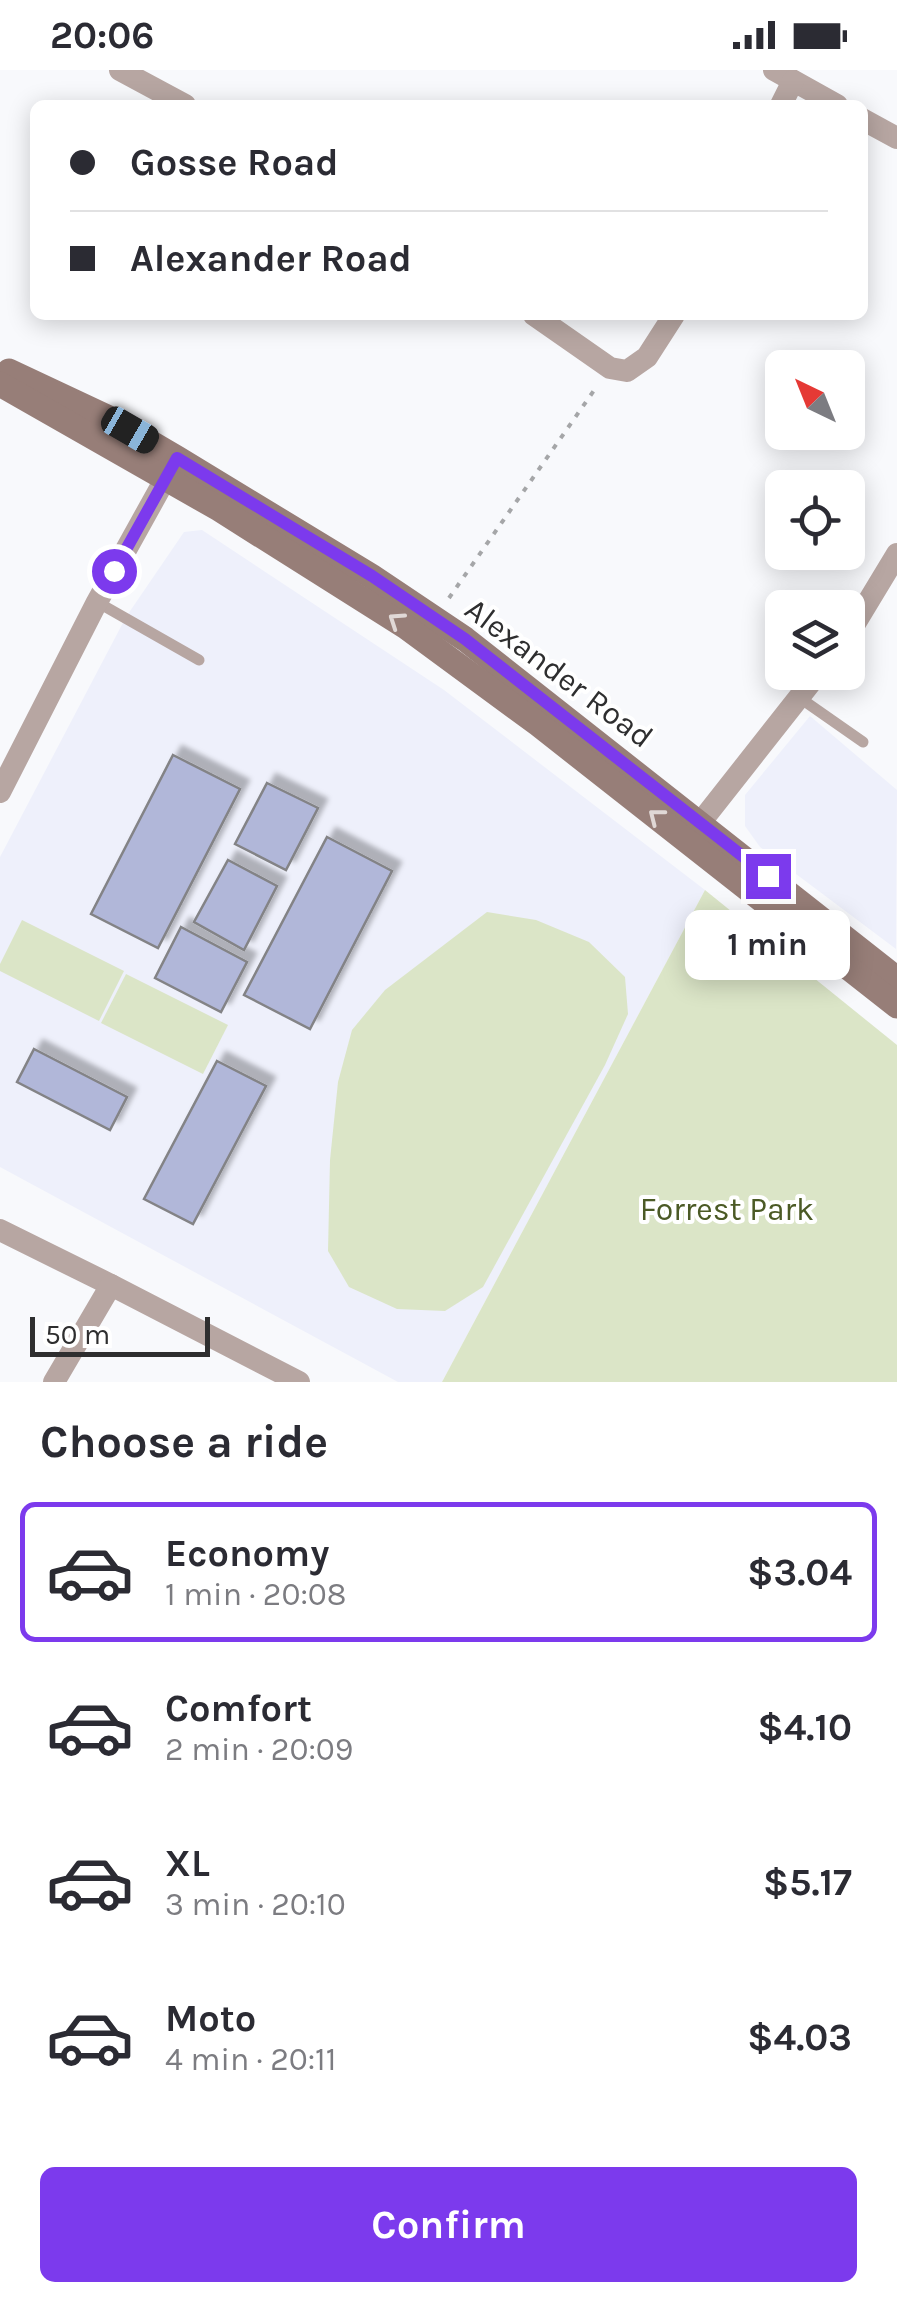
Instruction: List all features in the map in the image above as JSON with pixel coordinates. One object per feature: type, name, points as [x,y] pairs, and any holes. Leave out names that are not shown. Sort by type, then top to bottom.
[{"type":"street","points":[[120,70],[176,100]]},
{"type":"street","points":[[782,100],[784,75],[828,100]]},
{"type":"street","points":[[868,122],[897,138]]},
{"type":"street","points":[[541,320],[610,368],[627,372],[646,357],[671,320]]},
{"type":"street","name":"Alexander Road","points":[[0,366],[106,416],[171,468]]},
{"type":"street","name":"Alexander Road","points":[[0,384],[171,468],[372,576],[465,639],[897,1006]]},
{"type":"street","points":[[0,792],[171,468]]},
{"type":"street","points":[[865,607],[897,554]]},
{"type":"street","points":[[694,832],[806,690]]},
{"type":"street","points":[[0,737],[22,748]]},
{"type":"street","name":"Alexander Road","points":[[694,832],[897,979]]},
{"type":"street","points":[[0,1230],[299,1382]]},
{"type":"street","points":[[54,1382],[111,1285]]},
{"type":"lane","points":[[97,602],[200,660]]},
{"type":"lane","points":[[800,698],[863,742]]},
{"type":"path","points":[[446,602],[610,368]]},
{"type":"shaded area","points":[[202,530],[444,690],[705,890],[442,1382],[398,1382],[0,1167],[0,857],[126,617],[184,532]]},
{"type":"shaded area","points":[[810,716],[897,790],[896,949],[760,847],[745,826],[745,795]]},
{"type":"green space","name":"Forrest Park","points":[[705,890],[897,1045],[897,1382],[442,1382]]},
{"type":"green space","points":[[487,912],[536,920],[589,942],[625,977],[628,1014],[605,1065],[483,1287],[445,1311],[397,1309],[349,1287],[328,1251],[330,1160],[338,1082],[352,1030],[385,990]]},
{"type":"green space","points":[[22,920],[124,971],[99,1021],[0,971]]},
{"type":"green space","points":[[126,974],[228,1025],[203,1074],[101,1023]]},
{"type":"building","points":[[173,755],[240,789],[158,948],[91,914]]},
{"type":"building","points":[[267,783],[318,808],[286,870],[235,844]]},
{"type":"building","points":[[327,837],[392,871],[310,1029],[244,995]]},
{"type":"building","points":[[228,860],[277,886],[244,950],[194,922]]},
{"type":"building","points":[[181,927],[247,962],[221,1012],[155,978]]},
{"type":"building","points":[[34,1049],[127,1097],[110,1130],[17,1082]]},
{"type":"building","points":[[217,1061],[266,1086],[193,1224],[144,1199]]},
{"type":"route","points":[[114,571],[177,458],[372,576],[465,639],[768,876]]}]
